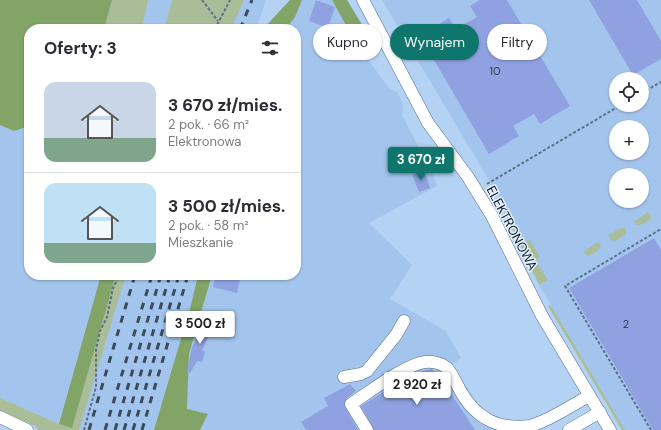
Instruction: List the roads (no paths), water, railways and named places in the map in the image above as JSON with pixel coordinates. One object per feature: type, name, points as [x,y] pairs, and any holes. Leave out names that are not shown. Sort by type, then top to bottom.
[{"type":"street","name":"ELEKTRONOWA","points":[[363,0],[428,123],[468,178],[492,216],[542,316],[610,430]]},
{"type":"street","points":[[344,377],[362,374],[367,371],[396,335],[404,321]]},
{"type":"street","points":[[367,430],[351,404],[401,372],[423,362],[437,363],[447,368],[476,415],[495,426],[520,429],[530,427],[589,396]]},
{"type":"street","points":[[569,430],[600,412]]},
{"type":"street","points":[[0,418],[27,430]]},
{"type":"street","points":[[538,430],[549,418]]},
{"type":"railway","points":[[242,24],[252,0]]},
{"type":"railway","points":[[89,430],[134,280]]},
{"type":"railway","points":[[105,430],[150,280]]},
{"type":"railway","points":[[115,430],[160,280]]},
{"type":"railway","points":[[124,430],[169,280]]},
{"type":"railway","points":[[133,430],[178,280]]},
{"type":"railway","points":[[142,430],[187,280]]}]
